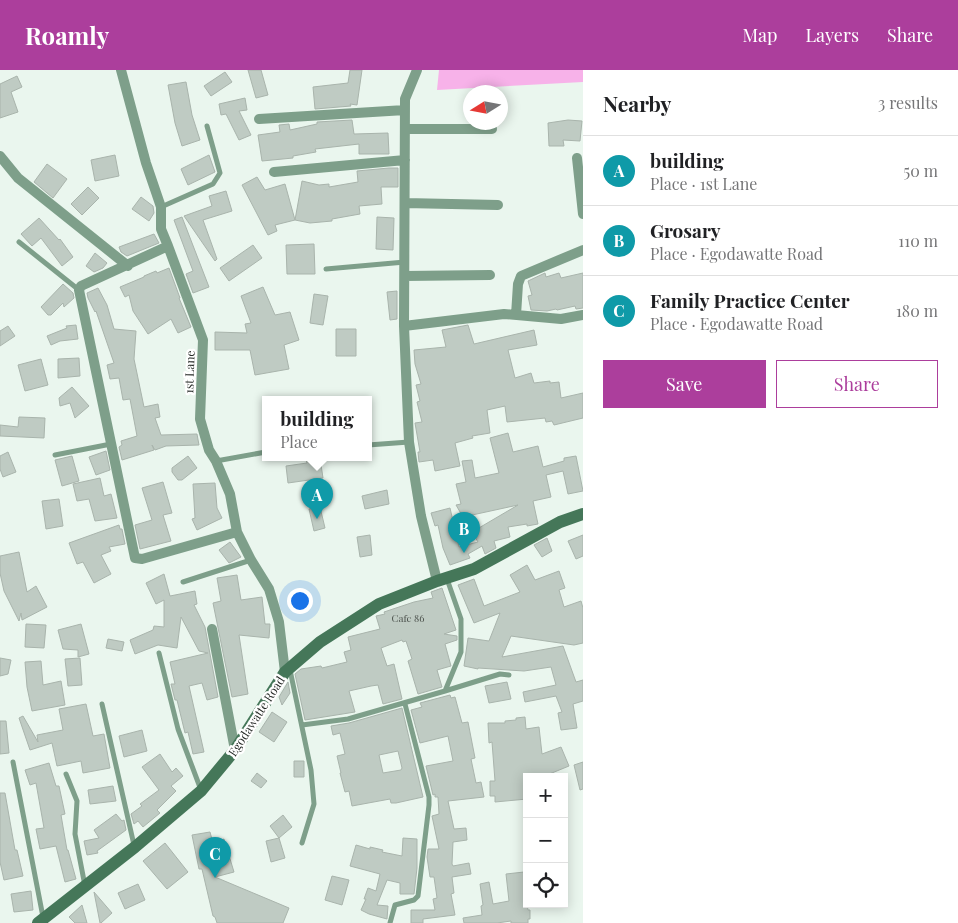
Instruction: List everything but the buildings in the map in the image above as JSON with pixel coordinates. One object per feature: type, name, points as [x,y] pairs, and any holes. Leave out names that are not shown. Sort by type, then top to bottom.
[{"type":"street","name":"1st Lane","points":[[121,70],[146,163],[161,206],[161,229],[203,340],[200,420],[209,450],[216,461],[230,494],[237,532],[269,589],[279,622],[287,669]]},
{"type":"street","points":[[417,70],[405,99],[404,326],[409,442],[420,516],[442,580]]},
{"type":"street","points":[[259,119],[405,110]]},
{"type":"street","points":[[405,129],[463,129]]},
{"type":"street","points":[[0,156],[18,178],[128,266]]},
{"type":"street","points":[[577,158],[583,214]]},
{"type":"street","points":[[274,172],[405,160]]},
{"type":"street","points":[[405,203],[498,205]]},
{"type":"street","points":[[168,246],[81,286],[79,290],[135,558],[142,559],[237,532]]},
{"type":"street","points":[[516,315],[518,284],[521,276],[583,250]]},
{"type":"street","points":[[405,276],[490,275]]},
{"type":"street","points":[[404,326],[504,314],[561,319],[583,315]]},
{"type":"street","name":"Egodawatte Road","points":[[41,922],[135,847],[201,791],[235,750],[287,669],[320,642],[379,604],[474,569],[560,522],[583,514]]},
{"type":"street","points":[[212,629],[235,750]]},
{"type":"lane","points":[[161,206],[213,184],[220,173],[207,126]]},
{"type":"lane","points":[[19,242],[79,290]]},
{"type":"lane","points":[[326,269],[405,262]]},
{"type":"lane","points":[[372,445],[409,442]]},
{"type":"lane","points":[[55,455],[111,444]]},
{"type":"lane","points":[[216,461],[262,453]]},
{"type":"lane","points":[[183,582],[251,560]]},
{"type":"lane","points":[[442,580],[461,619],[461,652],[445,691]]},
{"type":"lane","points":[[159,654],[178,728],[201,791]]},
{"type":"lane","points":[[287,669],[302,725],[311,770],[314,804],[302,843]]},
{"type":"lane","points":[[302,725],[348,719],[405,704],[500,674],[509,675]]},
{"type":"lane","points":[[102,704],[135,847]]},
{"type":"lane","points":[[390,923],[395,905],[414,900],[418,896],[429,805],[429,797],[405,704]]},
{"type":"lane","points":[[13,762],[41,922]]},
{"type":"lane","points":[[66,774],[77,801],[75,834],[86,886]]},
{"type":"shaded area","points":[[439,70],[583,70],[583,82],[508,86],[463,85],[463,89],[437,90]]},
{"type":"place","name":"building","points":[[317,519]]},
{"type":"place","name":"Grosary","points":[[464,553]]},
{"type":"place","name":"Family Practice Center","points":[[215,878]]}]
